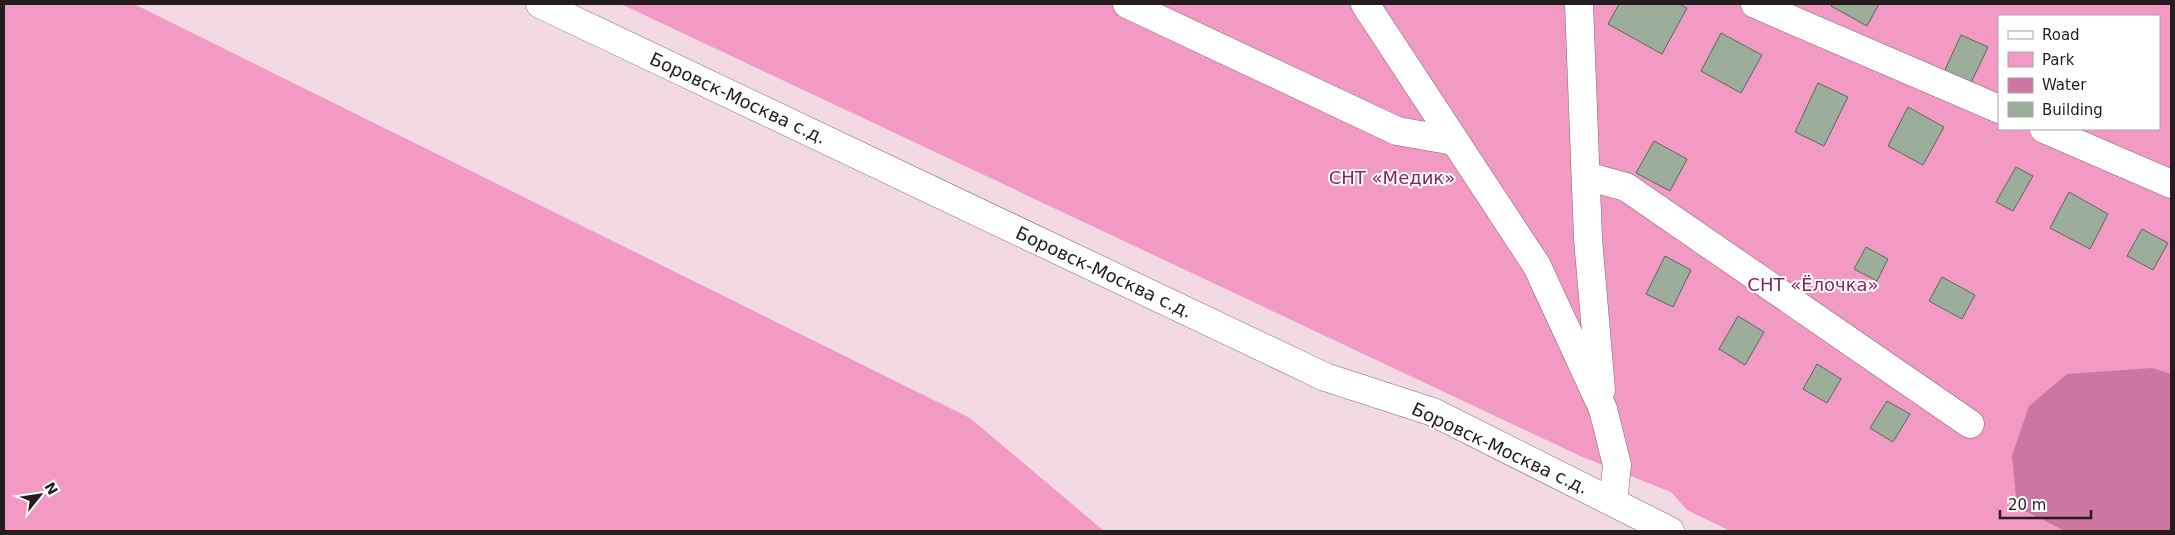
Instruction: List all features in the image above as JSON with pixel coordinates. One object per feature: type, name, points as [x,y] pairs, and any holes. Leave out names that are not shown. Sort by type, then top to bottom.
[{"type":"street","name":"Боровск-Москва с.д.","points":[[540,4],[1325,377],[1433,412],[1670,531]]},
{"type":"street","points":[[1127,4],[1397,131],[1454,141]]},
{"type":"street","points":[[1365,4],[1537,266],[1603,409]]},
{"type":"street","points":[[1579,4],[1588,239],[1603,409],[1617,465],[1613,502]]},
{"type":"street","points":[[1755,4],[1998,109]]},
{"type":"street","points":[[2046,130],[2171,184]]},
{"type":"street","points":[[1586,176],[1626,188],[1970,424]]},
{"type":"green space","points":[[4,4],[134,4],[970,418],[1104,531],[4,531]]},
{"type":"green space","points":[[621,4],[2171,4],[2171,531],[1730,531],[1687,510],[1671,492],[1580,456]]},
{"type":"water","points":[[2152,368],[2171,374],[2171,531],[2065,531],[2017,507],[2012,456],[2029,406],[2067,374]]},
{"type":"building","points":[[1619,4],[1679,4],[1687,8],[1662,54],[1608,24]]},
{"type":"building","points":[[1832,4],[1879,4],[1867,26],[1831,6]]},
{"type":"building","points":[[1721,33],[1762,55],[1741,93],[1701,71]]},
{"type":"building","points":[[1961,35],[1988,47],[1970,85],[1944,72]]},
{"type":"building","points":[[1818,83],[1848,97],[1824,146],[1795,132]]},
{"type":"building","points":[[1908,107],[1944,127],[1923,165],[1888,146]]},
{"type":"building","points":[[1654,141],[1687,159],[1670,191],[1636,173]]},
{"type":"building","points":[[2016,167],[2033,176],[2013,211],[1996,202]]},
{"type":"building","points":[[2069,192],[2108,214],[2090,249],[2050,228]]},
{"type":"building","points":[[2142,229],[2168,243],[2153,270],[2127,256]]},
{"type":"building","points":[[1866,247],[1888,259],[1877,281],[1854,269]]},
{"type":"building","points":[[1665,256],[1691,270],[1673,307],[1646,294]]},
{"type":"building","points":[[1942,277],[1975,295],[1962,319],[1929,301]]},
{"type":"building","points":[[1738,316],[1764,332],[1745,365],[1719,349]]},
{"type":"building","points":[[1817,364],[1841,379],[1827,403],[1803,389]]},
{"type":"building","points":[[1887,401],[1910,414],[1893,442],[1870,428]]},
{"type":"park label","name":"СНТ «Медик»","points":[[1392,177]]},
{"type":"park label","name":"СНТ «Ёлочка»","points":[[1813,284]]}]
